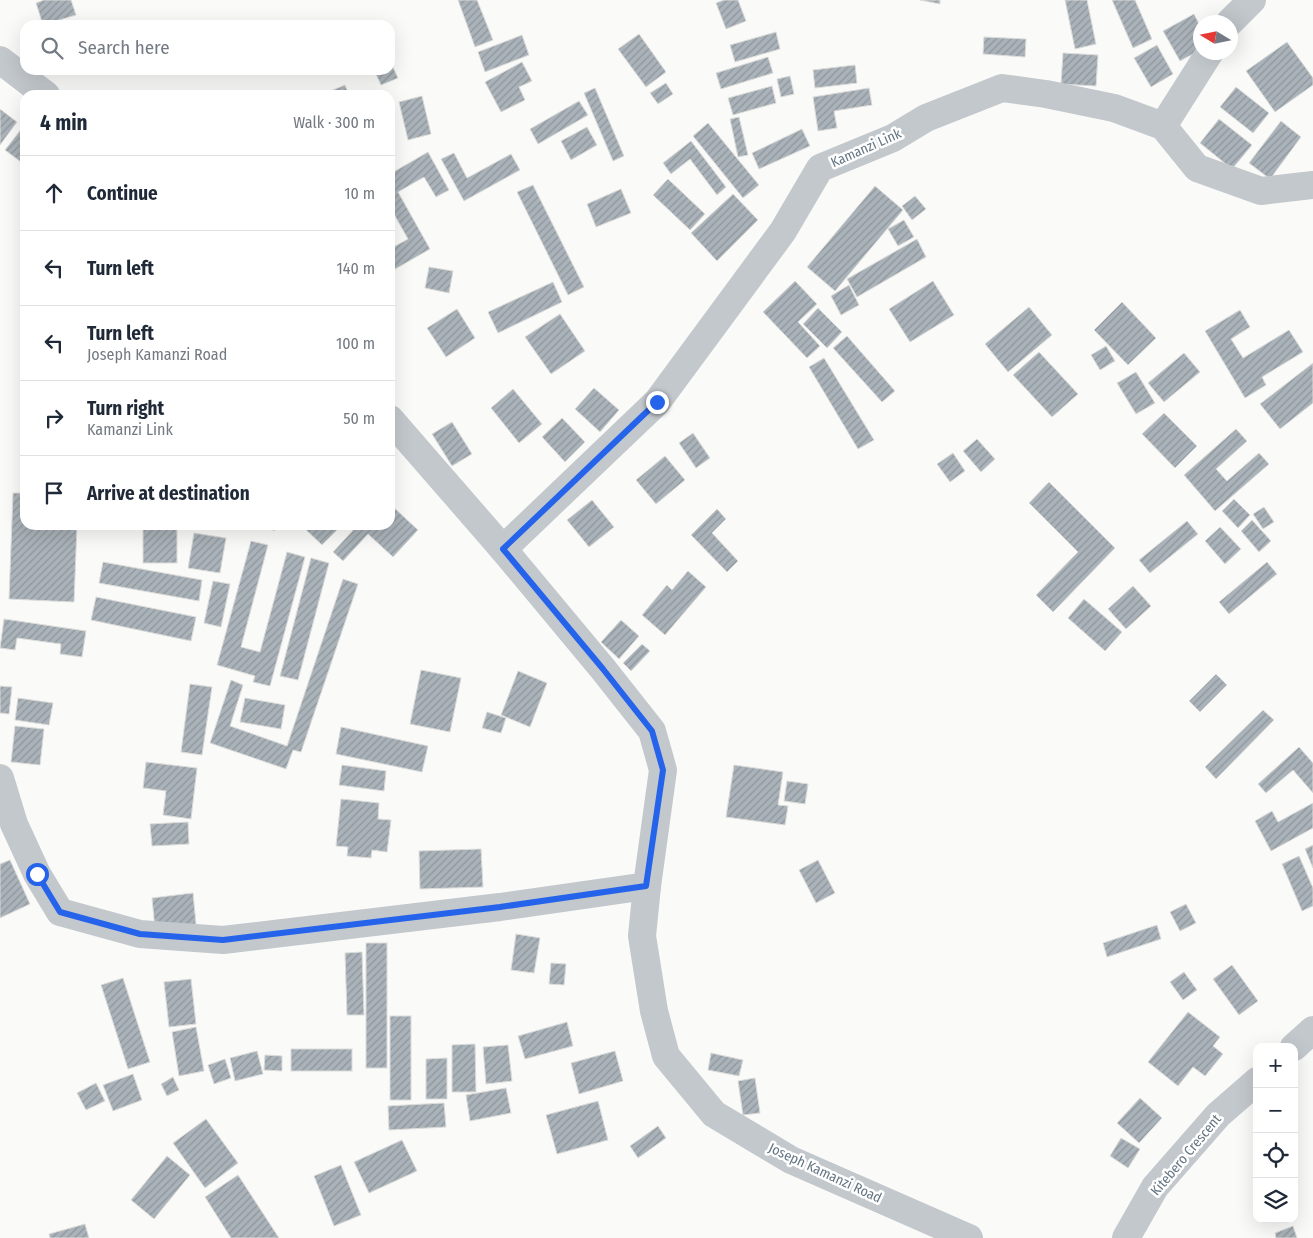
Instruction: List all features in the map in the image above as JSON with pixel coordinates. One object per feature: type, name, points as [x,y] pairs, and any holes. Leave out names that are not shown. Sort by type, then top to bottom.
[{"type":"street","points":[[1237,15],[1252,0]]},
{"type":"street","points":[[0,60],[39,90]]},
{"type":"street","points":[[1205,60],[1163,126],[1197,168],[1261,191],[1313,185]]},
{"type":"street","name":"Kamanzi Link","points":[[503,549],[657,402],[783,231],[820,168],[893,138],[926,118],[1002,88],[1046,94],[1114,108],[1163,126]]},
{"type":"street","name":"Joseph Kamanzi Road","points":[[395,425],[503,549],[652,731],[663,770],[646,886],[642,936],[654,1011],[666,1056],[714,1114],[791,1160],[970,1238]]},
{"type":"street","points":[[0,778],[14,824],[37,874],[60,912],[140,934],[223,940],[500,907],[646,886]]},
{"type":"street","points":[[1298,1043],[1313,1030]]},
{"type":"street","name":"Kitebero Crescent","points":[[1126,1238],[1155,1188],[1218,1115],[1253,1084]]},
{"type":"building","points":[[44,0],[71,0],[76,15],[60,20],[41,20],[36,3]]},
{"type":"building","points":[[458,0],[477,0],[493,40],[475,47]]},
{"type":"building","points":[[724,0],[738,0],[746,21],[726,29],[716,3]]},
{"type":"building","points":[[920,0],[940,0],[940,4]]},
{"type":"building","points":[[1065,0],[1087,0],[1096,44],[1075,49]]},
{"type":"building","points":[[1112,0],[1135,0],[1152,39],[1133,48]]},
{"type":"building","points":[[1194,14],[1193,54],[1180,61],[1163,31]]},
{"type":"building","points":[[776,32],[780,49],[735,62],[730,45]]},
{"type":"building","points":[[639,34],[666,72],[646,87],[618,49]]},
{"type":"building","points":[[522,35],[529,55],[485,72],[478,52]]},
{"type":"building","points":[[984,37],[1026,39],[1025,57],[983,54]]},
{"type":"building","points":[[1287,42],[1313,78],[1313,85],[1275,112],[1246,71]]},
{"type":"building","points":[[1157,45],[1173,74],[1151,87],[1134,58]]},
{"type":"building","points":[[1063,53],[1098,55],[1096,86],[1061,84]]},
{"type":"building","points":[[768,57],[773,73],[721,89],[716,73]]},
{"type":"building","points":[[522,62],[532,81],[519,87],[525,100],[501,112],[485,82]]},
{"type":"building","points":[[855,65],[857,83],[815,88],[813,70]]},
{"type":"building","points":[[395,72],[398,78],[381,85],[376,75],[395,75]]},
{"type":"building","points":[[790,76],[794,94],[781,97],[777,79]]},
{"type":"building","points":[[666,83],[673,94],[658,104],[650,93]]},
{"type":"building","points":[[345,85],[347,90],[333,90]]},
{"type":"building","points":[[772,86],[776,103],[733,115],[728,98]]},
{"type":"building","points":[[1236,87],[1269,113],[1253,133],[1220,107]]},
{"type":"building","points":[[595,88],[624,156],[613,161],[584,93]]},
{"type":"building","points":[[869,88],[872,105],[834,111],[837,128],[818,131],[813,97]]},
{"type":"building","points":[[422,96],[431,134],[408,140],[399,102]]},
{"type":"building","points":[[579,101],[588,115],[538,144],[530,129]]},
{"type":"building","points":[[0,109],[17,122],[0,145]]},
{"type":"building","points":[[739,117],[748,155],[738,157],[730,119]]},
{"type":"building","points":[[1219,119],[1252,145],[1232,169],[1200,143]]},
{"type":"building","points":[[1281,121],[1301,137],[1270,179],[1249,163]]},
{"type":"building","points":[[708,123],[759,185],[743,198],[693,136]]},
{"type":"building","points":[[587,127],[597,145],[571,160],[561,141]]},
{"type":"building","points":[[802,129],[810,146],[759,169],[752,153]]},
{"type":"building","points":[[20,131],[20,161],[5,150]]},
{"type":"building","points":[[691,141],[726,187],[717,195],[690,159],[671,174],[663,163]]},
{"type":"building","points":[[428,152],[449,190],[436,197],[424,177],[398,192],[430,249],[395,269],[395,246],[408,239],[395,216],[395,171]]},
{"type":"building","points":[[454,153],[467,178],[511,154],[520,170],[464,201],[441,159]]},
{"type":"building","points":[[668,179],[705,214],[690,230],[653,195]]},
{"type":"building","points":[[533,185],[584,287],[568,295],[517,192]]},
{"type":"building","points":[[875,186],[903,210],[835,291],[807,267]]},
{"type":"building","points":[[621,189],[631,213],[596,227],[587,204]]},
{"type":"building","points":[[733,194],[758,220],[717,261],[691,233]]},
{"type":"building","points":[[915,196],[926,209],[912,220],[902,206]]},
{"type":"building","points":[[904,220],[914,237],[898,246],[888,229]]},
{"type":"building","points":[[917,239],[926,257],[857,297],[847,279]]},
{"type":"building","points":[[429,267],[453,271],[449,293],[425,288]]},
{"type":"building","points":[[795,281],[817,304],[798,322],[820,346],[807,358],[763,312]]},
{"type":"building","points":[[933,281],[954,315],[910,342],[889,309]]},
{"type":"building","points":[[553,282],[562,302],[498,333],[488,312]]},
{"type":"building","points":[[849,285],[859,305],[841,315],[831,296]]},
{"type":"building","points":[[1122,302],[1156,338],[1128,365],[1094,330]]},
{"type":"building","points":[[1029,307],[1052,335],[1008,372],[985,344]]},
{"type":"building","points":[[818,308],[842,332],[827,348],[803,324]]},
{"type":"building","points":[[457,309],[475,338],[446,357],[427,328]]},
{"type":"building","points":[[1240,310],[1250,327],[1231,339],[1243,358],[1289,330],[1303,352],[1262,377],[1266,385],[1245,398],[1205,331]]},
{"type":"building","points":[[560,314],[585,351],[551,374],[525,337]]},
{"type":"building","points":[[847,336],[895,391],[882,402],[833,348]]},
{"type":"building","points":[[1106,346],[1115,361],[1100,370],[1091,355]]},
{"type":"building","points":[[1039,352],[1078,394],[1052,417],[1013,375]]},
{"type":"building","points":[[1184,353],[1200,372],[1164,402],[1148,383]]},
{"type":"building","points":[[824,358],[874,440],[858,449],[809,367]]},
{"type":"building","points":[[1313,363],[1313,403],[1280,429],[1260,404]]},
{"type":"building","points":[[1136,372],[1155,403],[1136,414],[1117,383]]},
{"type":"building","points":[[594,388],[619,410],[600,432],[575,409]]},
{"type":"building","points":[[513,389],[542,424],[519,443],[491,408]]},
{"type":"building","points":[[1164,413],[1197,446],[1175,468],[1142,434]]},
{"type":"building","points":[[562,418],[585,442],[565,462],[542,437]]},
{"type":"building","points":[[452,422],[472,454],[452,466],[432,434]]},
{"type":"building","points":[[1236,429],[1247,441],[1216,469],[1227,481],[1259,453],[1269,464],[1215,511],[1184,475]]},
{"type":"building","points":[[693,433],[710,458],[696,468],[679,443]]},
{"type":"building","points":[[977,439],[995,459],[981,472],[963,451]]},
{"type":"building","points":[[953,453],[965,471],[950,482],[937,464]]},
{"type":"building","points":[[665,456],[685,480],[656,504],[636,480]]},
{"type":"building","points":[[1049,482],[1115,548],[1053,612],[1036,595],[1078,552],[1029,503]]},
{"type":"building","points":[[13,493],[20,493],[20,530],[77,530],[74,602],[9,599]]},
{"type":"building","points":[[1234,499],[1250,515],[1238,528],[1222,511]]},
{"type":"building","points":[[592,500],[614,527],[589,547],[567,520]]},
{"type":"building","points":[[1264,507],[1274,522],[1263,529],[1253,514]]},
{"type":"building","points":[[395,509],[418,530],[393,557],[368,534],[343,561],[333,552],[353,530],[395,530]]},
{"type":"building","points":[[717,509],[726,519],[712,533],[738,561],[727,572],[691,535]]},
{"type":"building","points":[[1252,520],[1271,541],[1259,552],[1241,531]]},
{"type":"building","points":[[1187,521],[1198,534],[1150,573],[1139,560]]},
{"type":"building","points":[[1220,527],[1241,549],[1225,564],[1205,541]]},
{"type":"building","points":[[143,530],[177,530],[177,563],[143,563]]},
{"type":"building","points":[[306,530],[337,530],[322,545]]},
{"type":"building","points":[[194,533],[226,538],[220,573],[188,568]]},
{"type":"building","points":[[251,541],[268,545],[241,647],[260,652],[287,552],[305,557],[270,686],[253,682],[255,676],[217,665]]},
{"type":"building","points":[[311,558],[329,563],[298,680],[280,676]]},
{"type":"building","points":[[103,562],[202,580],[199,601],[99,583]]},
{"type":"building","points":[[1267,562],[1277,574],[1229,614],[1219,602]]},
{"type":"building","points":[[688,571],[706,587],[665,635],[642,615],[667,585],[672,590]]},
{"type":"building","points":[[343,579],[358,584],[301,752],[293,750],[286,769],[210,743],[231,680],[243,685],[230,726],[287,746]]},
{"type":"building","points":[[213,581],[230,584],[221,627],[204,623]]},
{"type":"building","points":[[1133,586],[1151,606],[1126,629],[1108,609]]},
{"type":"building","points":[[96,597],[196,617],[191,641],[91,620]]},
{"type":"building","points":[[1084,599],[1122,632],[1105,651],[1068,618]]},
{"type":"building","points":[[4,619],[86,631],[82,657],[60,654],[61,644],[17,638],[15,650],[0,648]]},
{"type":"building","points":[[621,620],[639,636],[619,659],[601,642]]},
{"type":"building","points":[[642,644],[650,651],[631,671],[623,663]]},
{"type":"building","points":[[421,670],[461,678],[450,732],[410,724]]},
{"type":"building","points":[[518,671],[547,683],[530,727],[501,715]]},
{"type":"building","points":[[1216,674],[1227,685],[1200,712],[1189,701]]},
{"type":"building","points":[[190,684],[212,687],[202,755],[181,752]]},
{"type":"building","points":[[0,686],[12,687],[9,714],[0,713]]},
{"type":"building","points":[[18,698],[53,703],[49,725],[15,720]]},
{"type":"building","points":[[245,698],[285,705],[281,729],[240,722]]},
{"type":"building","points":[[1263,710],[1274,720],[1216,779],[1205,767]]},
{"type":"building","points":[[487,712],[506,718],[501,733],[482,728]]},
{"type":"building","points":[[15,726],[44,729],[40,765],[11,762]]},
{"type":"building","points":[[341,727],[428,746],[422,772],[336,754]]},
{"type":"building","points":[[1299,747],[1313,763],[1313,793],[1293,770],[1266,793],[1258,784]]},
{"type":"building","points":[[146,762],[197,768],[191,819],[163,815],[166,791],[143,788]]},
{"type":"building","points":[[342,765],[386,771],[384,791],[339,785]]},
{"type":"building","points":[[734,765],[783,772],[778,805],[788,806],[785,825],[726,817]]},
{"type":"building","points":[[787,781],[808,784],[805,804],[784,801]]},
{"type":"building","points":[[341,799],[379,803],[378,819],[391,820],[387,852],[372,850],[371,858],[347,856],[348,847],[336,846]]},
{"type":"building","points":[[1313,803],[1313,828],[1271,851],[1255,821],[1272,811],[1278,822]]},
{"type":"building","points":[[188,822],[189,844],[152,846],[150,824]]},
{"type":"building","points":[[1313,845],[1313,868],[1305,849]]},
{"type":"building","points":[[481,849],[483,887],[420,889],[419,851]]},
{"type":"building","points":[[1299,856],[1313,888],[1313,906],[1302,911],[1282,864]]},
{"type":"building","points":[[10,860],[30,904],[0,918],[0,864]]},
{"type":"building","points":[[818,860],[835,893],[816,903],[799,870]]},
{"type":"building","points":[[193,893],[196,924],[155,929],[152,898]]},
{"type":"building","points":[[1186,904],[1196,923],[1180,931],[1170,912]]},
{"type":"building","points":[[1157,925],[1161,939],[1107,957],[1103,943]]},
{"type":"building","points":[[516,934],[540,938],[534,973],[511,970]]},
{"type":"building","points":[[366,943],[387,943],[387,1068],[366,1068]]},
{"type":"building","points":[[362,952],[364,1015],[347,1015],[345,953]]},
{"type":"building","points":[[551,963],[566,964],[564,985],[549,984]]},
{"type":"building","points":[[1232,965],[1258,1001],[1239,1015],[1213,979]]},
{"type":"building","points":[[1184,972],[1197,990],[1183,1000],[1170,982]]},
{"type":"building","points":[[123,978],[150,1062],[128,1069],[101,985]]},
{"type":"building","points":[[191,979],[196,1024],[169,1027],[164,982]]},
{"type":"building","points":[[1188,1012],[1220,1037],[1213,1046],[1223,1054],[1205,1076],[1193,1067],[1178,1086],[1148,1062]]},
{"type":"building","points":[[390,1016],[411,1016],[411,1100],[390,1100]]},
{"type":"building","points":[[567,1022],[573,1046],[525,1059],[518,1036]]},
{"type":"building","points":[[196,1027],[204,1071],[179,1076],[172,1032]]},
{"type":"building","points":[[475,1044],[476,1092],[452,1092],[452,1045]]},
{"type":"building","points":[[508,1045],[512,1081],[486,1084],[483,1047]]},
{"type":"building","points":[[291,1049],[352,1049],[352,1071],[291,1071]]},
{"type":"building","points":[[257,1051],[263,1074],[235,1081],[230,1058]]},
{"type":"building","points":[[615,1051],[623,1081],[579,1094],[571,1063]]},
{"type":"building","points":[[711,1053],[743,1060],[739,1076],[708,1070]]},
{"type":"building","points":[[265,1055],[282,1056],[282,1071],[264,1070]]},
{"type":"building","points":[[447,1058],[447,1099],[426,1099],[426,1059]]},
{"type":"building","points":[[225,1059],[231,1078],[214,1084],[208,1065]]},
{"type":"building","points":[[133,1074],[142,1100],[113,1111],[103,1085]]},
{"type":"building","points":[[173,1077],[179,1090],[167,1096],[161,1084]]},
{"type":"building","points":[[755,1078],[760,1113],[743,1115],[738,1081]]},
{"type":"building","points":[[96,1083],[105,1101],[86,1110],[77,1093]]},
{"type":"building","points":[[506,1088],[511,1113],[470,1121],[466,1095]]},
{"type":"building","points":[[1140,1098],[1162,1118],[1139,1143],[1117,1123]]},
{"type":"building","points":[[598,1101],[608,1140],[557,1154],[546,1115]]},
{"type":"building","points":[[444,1103],[446,1127],[389,1130],[388,1106]]},
{"type":"building","points":[[206,1119],[238,1163],[205,1188],[173,1143]]},
{"type":"building","points":[[658,1126],[666,1138],[638,1158],[630,1146]]},
{"type":"building","points":[[1121,1138],[1140,1149],[1128,1168],[1110,1156]]},
{"type":"building","points":[[402,1140],[417,1171],[369,1193],[354,1162]]},
{"type":"building","points":[[167,1156],[190,1175],[154,1219],[131,1200]]},
{"type":"building","points":[[341,1165],[361,1215],[334,1226],[314,1176]]},
{"type":"building","points":[[238,1175],[279,1238],[231,1238],[205,1197]]},
{"type":"building","points":[[85,1224],[89,1238],[50,1238],[49,1234]]},
{"type":"building","points":[[1293,1226],[1297,1238],[1276,1238],[1275,1233]]},
{"type":"route","points":[[37,874],[60,912],[140,934],[223,940],[500,907],[646,886],[663,770],[652,731],[503,549],[657,402]]}]
